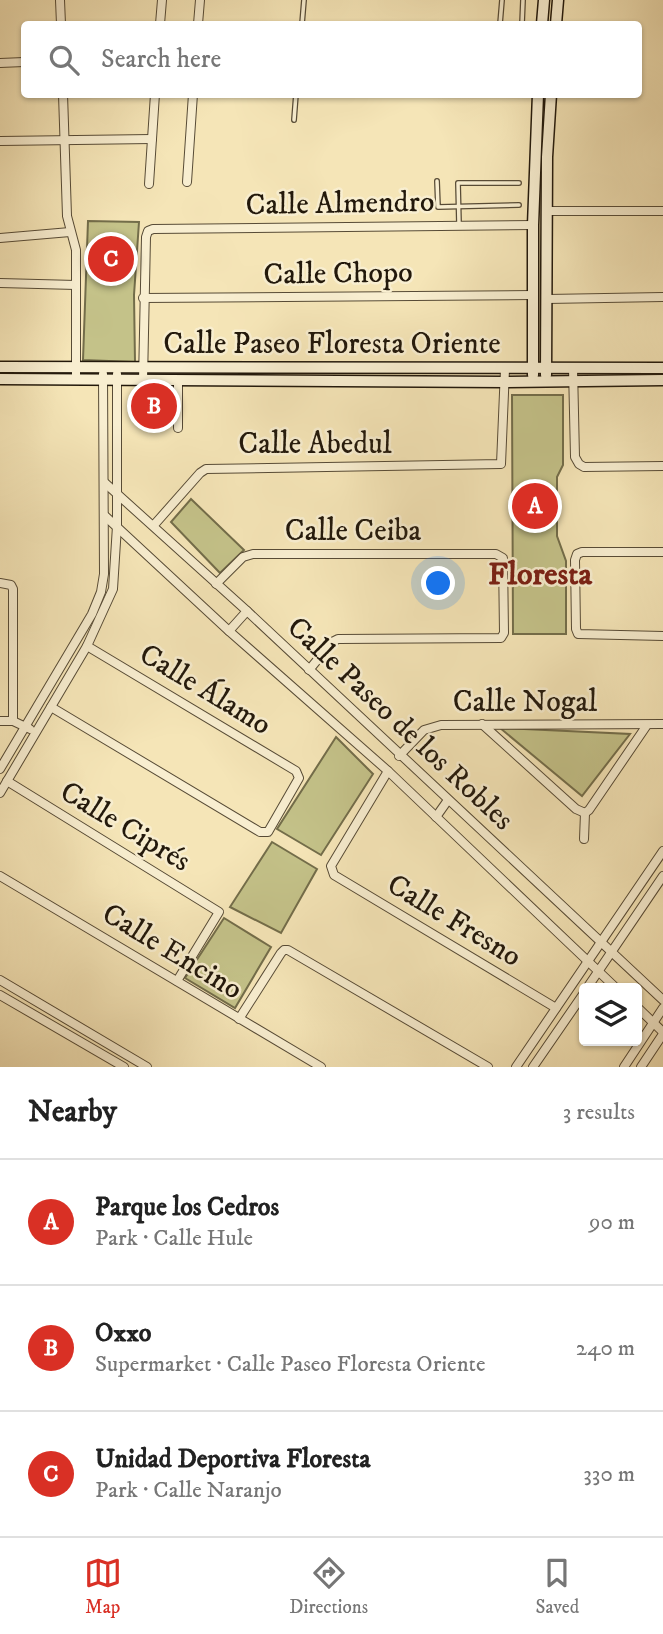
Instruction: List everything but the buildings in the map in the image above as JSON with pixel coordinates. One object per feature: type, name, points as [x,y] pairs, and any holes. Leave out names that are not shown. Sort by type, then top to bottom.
[{"type":"main road","points":[[542,21],[544,0]]},
{"type":"main road","points":[[556,21],[558,0]]},
{"type":"main road","points":[[534,382],[533,225],[538,98]]},
{"type":"main road","points":[[547,381],[547,212],[551,98]]},
{"type":"main road","name":"Calle Paseo Floresta Oriente","points":[[0,367],[76,374]]},
{"type":"main road","name":"Calle Paseo Floresta Oriente","points":[[0,379],[76,374],[143,375],[370,369],[663,368]]},
{"type":"main road","points":[[370,369],[370,382]]},
{"type":"main road","name":"Calle Paseo Floresta Oriente","points":[[143,375],[178,381],[663,380]]},
{"type":"street","points":[[60,0],[61,21]]},
{"type":"street","points":[[160,21],[162,0]]},
{"type":"street","points":[[198,21],[200,0]]},
{"type":"street","points":[[0,62],[21,62]]},
{"type":"street","points":[[63,98],[67,216],[76,244],[76,374]]},
{"type":"street","points":[[149,184],[155,98]]},
{"type":"street","points":[[187,182],[193,98]]},
{"type":"street","points":[[0,141],[152,139]]},
{"type":"street","points":[[547,212],[663,211]]},
{"type":"street","name":"Calle Almendro","points":[[144,298],[148,231],[153,229],[533,225]]},
{"type":"street","points":[[0,238],[70,232]]},
{"type":"street","points":[[533,264],[547,263]]},
{"type":"street","points":[[0,284],[76,285]]},
{"type":"street","name":"Calle Chopo","points":[[144,298],[533,295]]},
{"type":"street","points":[[547,299],[663,297]]},
{"type":"street","points":[[143,375],[144,298]]},
{"type":"street","points":[[573,368],[575,457],[579,464],[584,467],[663,466]]},
{"type":"street","points":[[505,369],[505,382]]},
{"type":"street","points":[[0,769],[92,614],[102,592],[105,516],[103,374]]},
{"type":"street","points":[[0,793],[87,646],[113,589],[117,526],[117,374]]},
{"type":"street","points":[[178,381],[178,428]]},
{"type":"street","name":"Calle Abedul","points":[[153,525],[206,469],[501,464],[505,382]]},
{"type":"street","name":"Calle Paseo de los Robles","points":[[105,483],[247,611],[663,1000]]},
{"type":"street","name":"Calle Paseo de los Robles","points":[[105,516],[229,631],[388,771],[610,983]]},
{"type":"street","points":[[663,552],[577,554],[576,615],[578,634],[663,636]]},
{"type":"street","name":"Calle Ceiba","points":[[216,584],[243,557],[253,554],[502,555],[503,637],[338,639],[332,642],[309,670]]},
{"type":"street","points":[[0,583],[10,585],[13,590],[13,721]]},
{"type":"street","points":[[229,631],[247,611]]},
{"type":"street","name":"Calle Álamo","points":[[51,706],[264,834],[268,832],[299,774],[87,646]]},
{"type":"street","points":[[0,721],[13,721],[36,733]]},
{"type":"street","points":[[482,724],[576,809],[585,813]]},
{"type":"street","name":"Calle Nogal","points":[[399,756],[419,734],[432,727],[482,724],[663,724]]},
{"type":"street","points":[[584,839],[585,813],[647,724]]},
{"type":"street","name":"Calle Fresno","points":[[388,771],[331,866],[331,871],[556,1008]]},
{"type":"street","name":"Calle Ciprés","points":[[7,781],[219,912],[177,981]]},
{"type":"street","points":[[436,817],[448,800]]},
{"type":"street","points":[[516,1067],[663,851]]},
{"type":"street","name":"Calle Encino","points":[[0,876],[321,1067]]},
{"type":"street","points":[[590,983],[614,952],[663,876]]},
{"type":"street","points":[[239,1019],[284,950],[488,1067]]},
{"type":"street","points":[[0,981],[147,1067]]},
{"type":"street","points":[[0,995],[124,1067],[131,1057]]},
{"type":"street","points":[[533,1067],[579,1000]]},
{"type":"street","points":[[624,1067],[663,1008]]},
{"type":"street","points":[[641,1067],[663,1033],[642,1012]]},
{"type":"lane","points":[[302,21],[304,0]]},
{"type":"lane","points":[[500,21],[502,0]]},
{"type":"lane","points":[[522,21],[523,0]]},
{"type":"lane","points":[[294,120],[296,98]]},
{"type":"lane","points":[[437,181],[438,207],[519,205]]},
{"type":"lane","points":[[459,226],[458,183],[519,183]]},
{"type":"shaded area","points":[[88,221],[139,222],[134,295],[135,362],[83,360]]},
{"type":"shaded area","points":[[512,395],[563,395],[563,465],[557,477],[557,536],[566,561],[566,634],[513,634]]},
{"type":"shaded area","points":[[191,499],[244,550],[220,573],[171,522]]},
{"type":"shaded area","points":[[500,728],[630,734],[582,796]]},
{"type":"shaded area","points":[[336,737],[373,774],[321,855],[277,829]]},
{"type":"shaded area","points":[[272,842],[317,869],[281,933],[230,907]]},
{"type":"shaded area","points":[[224,918],[271,947],[235,1008],[185,978]]},
{"type":"place","name":"Unidad Deportiva Floresta","points":[[111,259]]},
{"type":"place","name":"Oxxo","points":[[154,406]]},
{"type":"place","name":"Parque los Cedros","points":[[535,506]]},
{"type":"district","name":"Floresta","points":[[540,575]]}]
